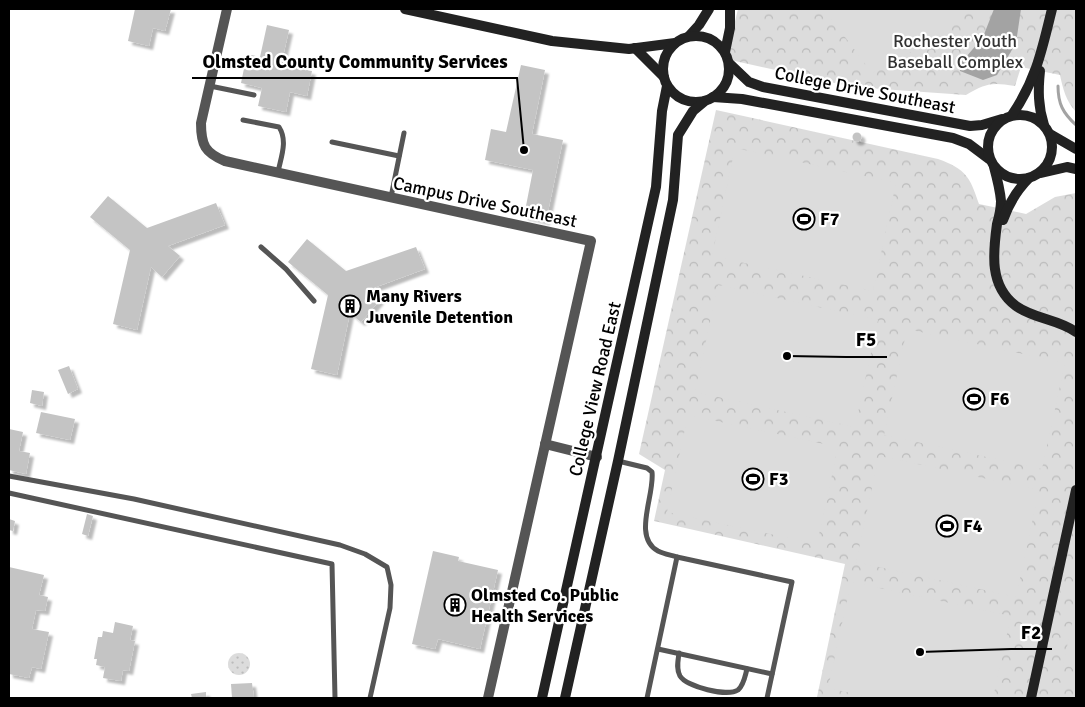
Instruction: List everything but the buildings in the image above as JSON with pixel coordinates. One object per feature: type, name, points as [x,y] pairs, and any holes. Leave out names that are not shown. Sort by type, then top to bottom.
[{"type":"street","name":"Campus Drive Southeast","points":[[227,9],[201,123],[204,145],[209,152],[225,161],[591,241],[488,698]]},
{"type":"street","points":[[405,9],[552,41],[576,45],[635,48],[675,43],[689,36],[709,9]]},
{"type":"street","points":[[635,48],[665,81],[672,92],[684,100],[698,102],[709,99],[721,91],[729,73],[725,52],[730,28],[730,9]]},
{"type":"street","points":[[1052,9],[1042,51],[1030,86],[1007,117],[994,127],[989,137],[987,147],[999,186],[1001,203],[993,264],[998,281],[1005,294],[1015,305],[1028,313],[1063,324],[1076,332]]},
{"type":"street","points":[[689,36],[700,36],[710,39],[725,52]]},
{"type":"street","points":[[665,81],[663,64],[667,53],[675,43]]},
{"type":"street","points":[[1040,173],[1048,164],[1052,152],[1052,145],[1040,113],[1038,94],[1042,51]]},
{"type":"street","name":"College Drive Southeast","points":[[728,64],[749,82],[763,87],[962,125],[982,125],[1007,117]]},
{"type":"street","name":"College View Road East","points":[[542,698],[656,187],[665,81]]},
{"type":"street","name":"College View Road East","points":[[565,698],[618,461],[673,200],[678,135],[693,111],[709,99]]},
{"type":"street","name":"College Drive Southeast","points":[[709,99],[742,99],[953,138],[969,144],[992,163]]},
{"type":"street","points":[[1007,117],[1025,114],[1032,116],[1047,130],[1076,149]]},
{"type":"street","points":[[992,163],[1009,178],[1022,180],[1040,173],[1067,167],[1076,169]]},
{"type":"street","points":[[994,245],[1009,204],[1016,191],[1029,178]]},
{"type":"street","points":[[546,444],[597,457]]},
{"type":"street","points":[[1031,698],[1076,490]]},
{"type":"lane","points":[[210,86],[254,95]]},
{"type":"lane","points":[[243,120],[279,127],[283,134],[284,143],[278,173]]},
{"type":"lane","points":[[390,198],[404,133]]},
{"type":"lane","points":[[332,142],[399,156]]},
{"type":"lane","points":[[261,247],[286,269],[314,301]]},
{"type":"lane","points":[[618,461],[647,468],[652,472],[651,491],[645,522],[650,543],[660,552],[792,582],[767,698]]},
{"type":"lane","points":[[9,476],[134,499],[340,544],[365,554],[387,567],[391,585],[390,608],[370,698]]},
{"type":"lane","points":[[9,493],[332,564],[335,698]]},
{"type":"lane","points":[[647,698],[677,557]]},
{"type":"lane","points":[[658,649],[772,674]]},
{"type":"lane","points":[[679,654],[677,669],[680,677],[687,683],[695,686],[731,692],[738,690],[743,684],[747,669]]},
{"type":"green space","name":"Rochester Youth Baseball Complex","points":[[738,9],[1076,9],[1076,112],[1065,95],[1060,75],[1021,67],[1015,86],[989,84],[966,95],[853,87],[726,59]]},
{"type":"green space","points":[[824,9],[971,9],[937,37],[872,73]]},
{"type":"green space","points":[[716,110],[938,159],[955,166],[966,175],[979,204],[1026,214],[1055,197],[1076,193],[1076,698],[817,697],[845,564],[654,521],[665,470],[639,454]]},
{"type":"green space","name":"F7","points":[[735,148],[896,183],[873,291],[712,256]]},
{"type":"green space","points":[[718,285],[878,320],[855,427],[695,392]]},
{"type":"green space","name":"F6","points":[[907,329],[1065,363],[1042,469],[884,435]]},
{"type":"green space","name":"F3","points":[[688,415],[838,447],[817,544],[667,512]]},
{"type":"green space","name":"F4","points":[[879,456],[1039,490],[1016,597],[856,562]]},
{"type":"green space","points":[[851,582],[1011,616],[993,698],[874,698],[828,688]]},
{"type":"green space","points":[[1076,605],[1076,668],[1063,665]]},
{"type":"green space","points":[[239,653],[247,656],[250,664],[247,672],[239,675],[231,672],[228,664],[231,656]]},
{"type":"shaded area","points":[[994,9],[1021,9],[1016,43],[997,75],[983,80],[960,71],[961,63],[983,37]]},
{"type":"waterway","points":[[1058,86],[1062,108],[1076,125]]},
{"type":"place","name":"Olmsted County Community Services","points":[[524,150]]},
{"type":"place","name":"F7","points":[[804,219]]},
{"type":"place","name":"Many Rivers Juvenile Detention","points":[[350,306]]},
{"type":"place","name":"F5","points":[[787,356]]},
{"type":"place","name":"F6","points":[[974,399]]},
{"type":"place","name":"F3","points":[[753,479]]},
{"type":"place","name":"F4","points":[[947,526]]},
{"type":"place","name":"Olmsted Co. Public Health Services","points":[[455,605]]},
{"type":"place","name":"F2","points":[[920,652]]}]
